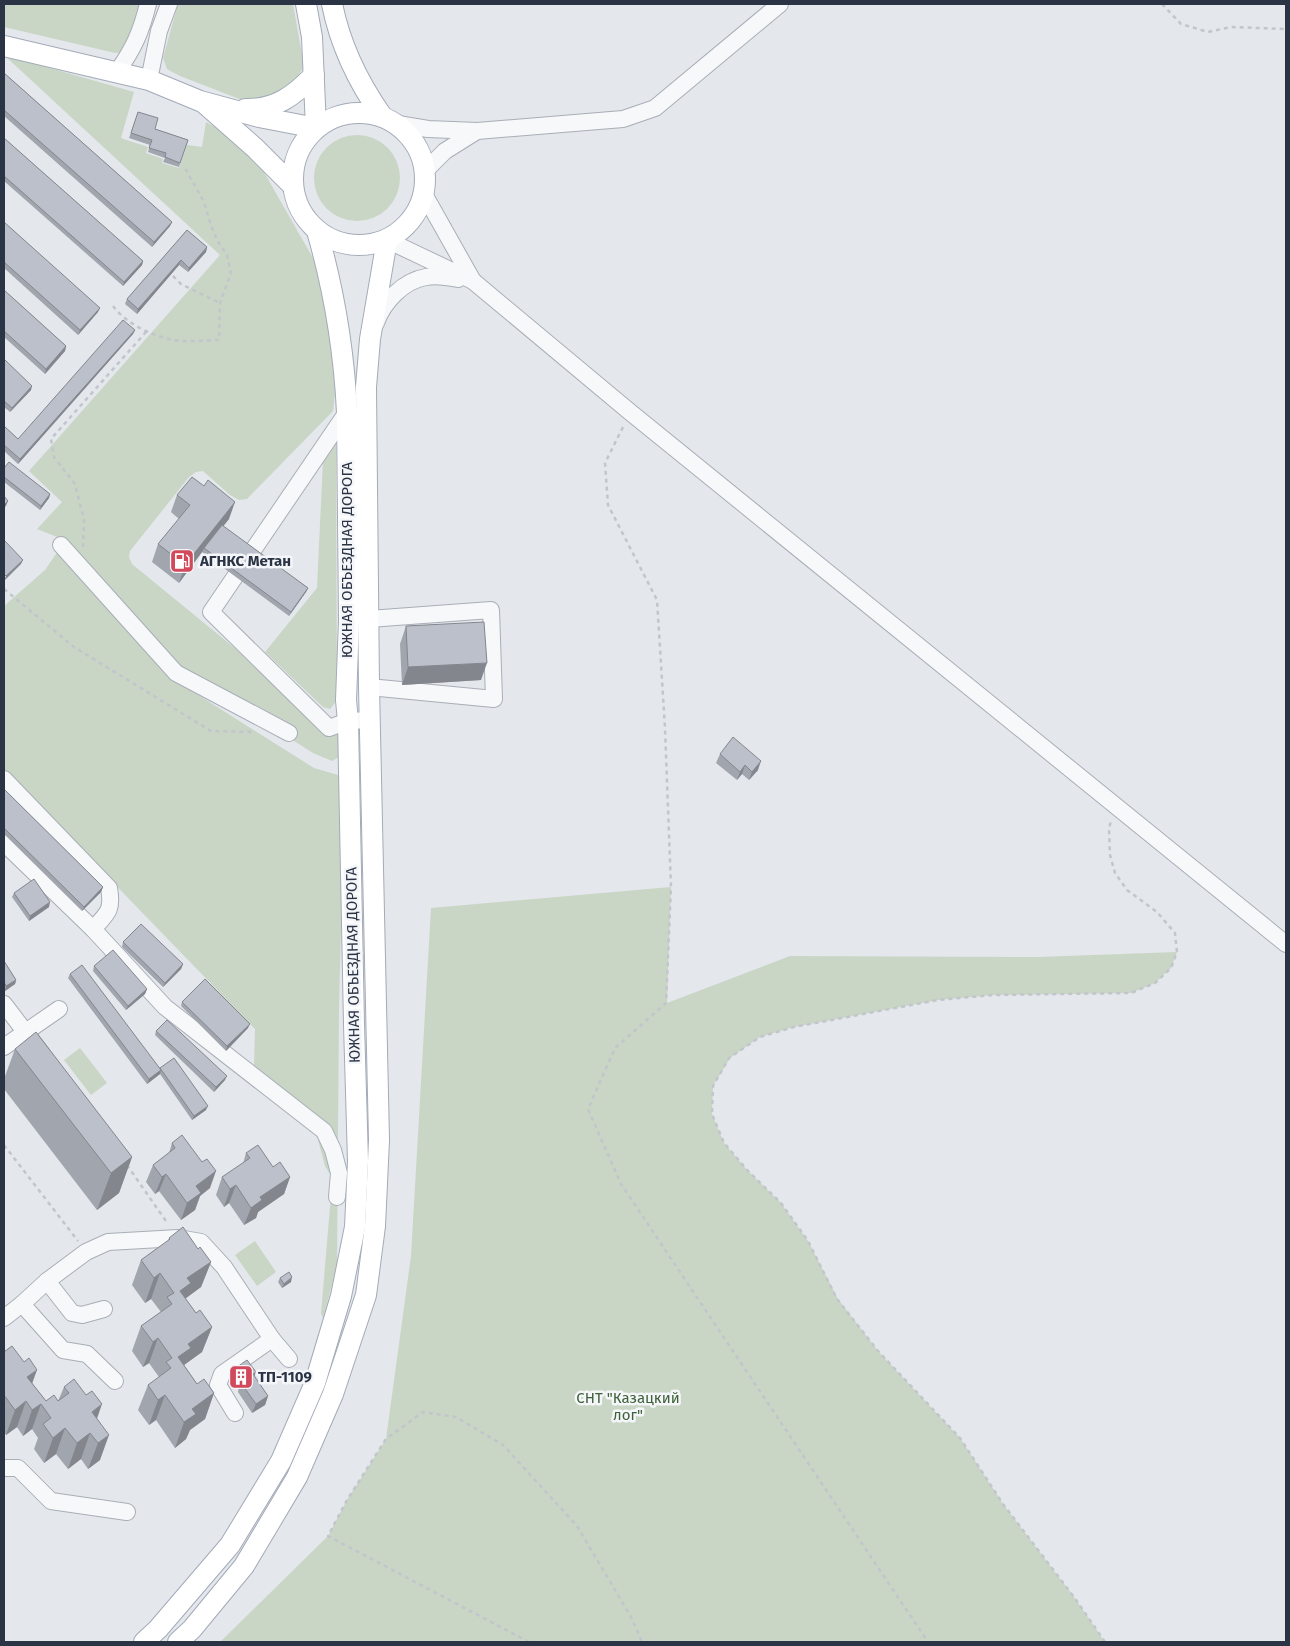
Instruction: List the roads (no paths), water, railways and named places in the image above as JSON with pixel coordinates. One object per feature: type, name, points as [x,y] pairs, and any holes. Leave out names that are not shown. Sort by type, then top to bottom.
[{"type":"main road","points":[[306,4],[312,37],[316,128]]},
{"type":"main road","points":[[332,4],[348,56],[367,95],[416,145],[425,171],[424,194],[416,213],[403,229],[387,240],[369,245],[351,245],[333,241],[317,231],[305,218],[296,203],[292,185],[294,164],[302,144],[316,128],[343,114],[359,112],[390,120]]},
{"type":"main road","points":[[4,46],[149,80],[200,100],[259,117],[316,128]]},
{"type":"main road","points":[[200,100],[233,109],[251,109],[268,106],[299,92],[314,75]]},
{"type":"main road","points":[[200,100],[255,148],[292,185]]},
{"type":"main road","name":"ЮЖНАЯ ОБЪЕЗДНАЯ ДОРОГА","points":[[144,1642],[158,1629],[230,1545],[282,1461],[315,1384],[341,1296],[355,1227],[358,1161],[346,700],[349,621],[347,412],[345,379],[336,313],[326,263],[317,231]]},
{"type":"main road","name":"ЮЖНАЯ ОБЪЕЗДНАЯ ДОРОГА","points":[[178,1642],[192,1629],[244,1566],[297,1477],[333,1394],[366,1295],[375,1226],[379,1140],[369,687],[366,388],[370,339],[387,240]]},
{"type":"street","points":[[117,72],[129,56],[140,33],[148,4]]},
{"type":"street","points":[[149,80],[159,31],[169,4]]},
{"type":"street","points":[[390,120],[428,129],[477,131],[623,119],[655,108],[780,4]]},
{"type":"street","points":[[425,171],[445,151],[477,131]]},
{"type":"street","points":[[424,194],[473,281]]},
{"type":"street","points":[[387,240],[473,281],[630,412],[1286,944]]},
{"type":"street","points":[[370,339],[380,310],[390,298],[406,285],[425,277],[444,276],[473,281]]},
{"type":"street","points":[[347,412],[211,612],[329,728],[348,721],[370,720]]},
{"type":"street","points":[[61,545],[176,673],[289,733]]},
{"type":"street","points":[[369,619],[491,610],[494,699],[369,687]]},
{"type":"street","points":[[4,779],[109,888],[112,902],[109,912],[93,929]]},
{"type":"street","points":[[4,843],[93,929],[166,1007],[324,1131],[333,1150],[339,1173],[337,1197]]},
{"type":"street","points":[[4,1004],[54,1069]]},
{"type":"street","points":[[4,1048],[59,1009]]},
{"type":"street","points":[[4,1318],[47,1281],[86,1252],[108,1242],[178,1238],[201,1242],[224,1266],[272,1339],[289,1359]]},
{"type":"street","points":[[47,1281],[72,1313],[82,1315],[104,1309]]},
{"type":"street","points":[[22,1304],[63,1350],[87,1354],[115,1381]]},
{"type":"street","points":[[235,1413],[218,1385],[222,1374],[272,1339]]},
{"type":"street","points":[[4,1468],[18,1468],[51,1501],[127,1512]]},
{"type":"place","name":"АГНКС Метан","points":[[182,561]]},
{"type":"place","name":"ТП-1109","points":[[241,1377]]},
{"type":"park label","name":"СНТ \"Казацкий лог\"","points":[[628,1406]]}]
